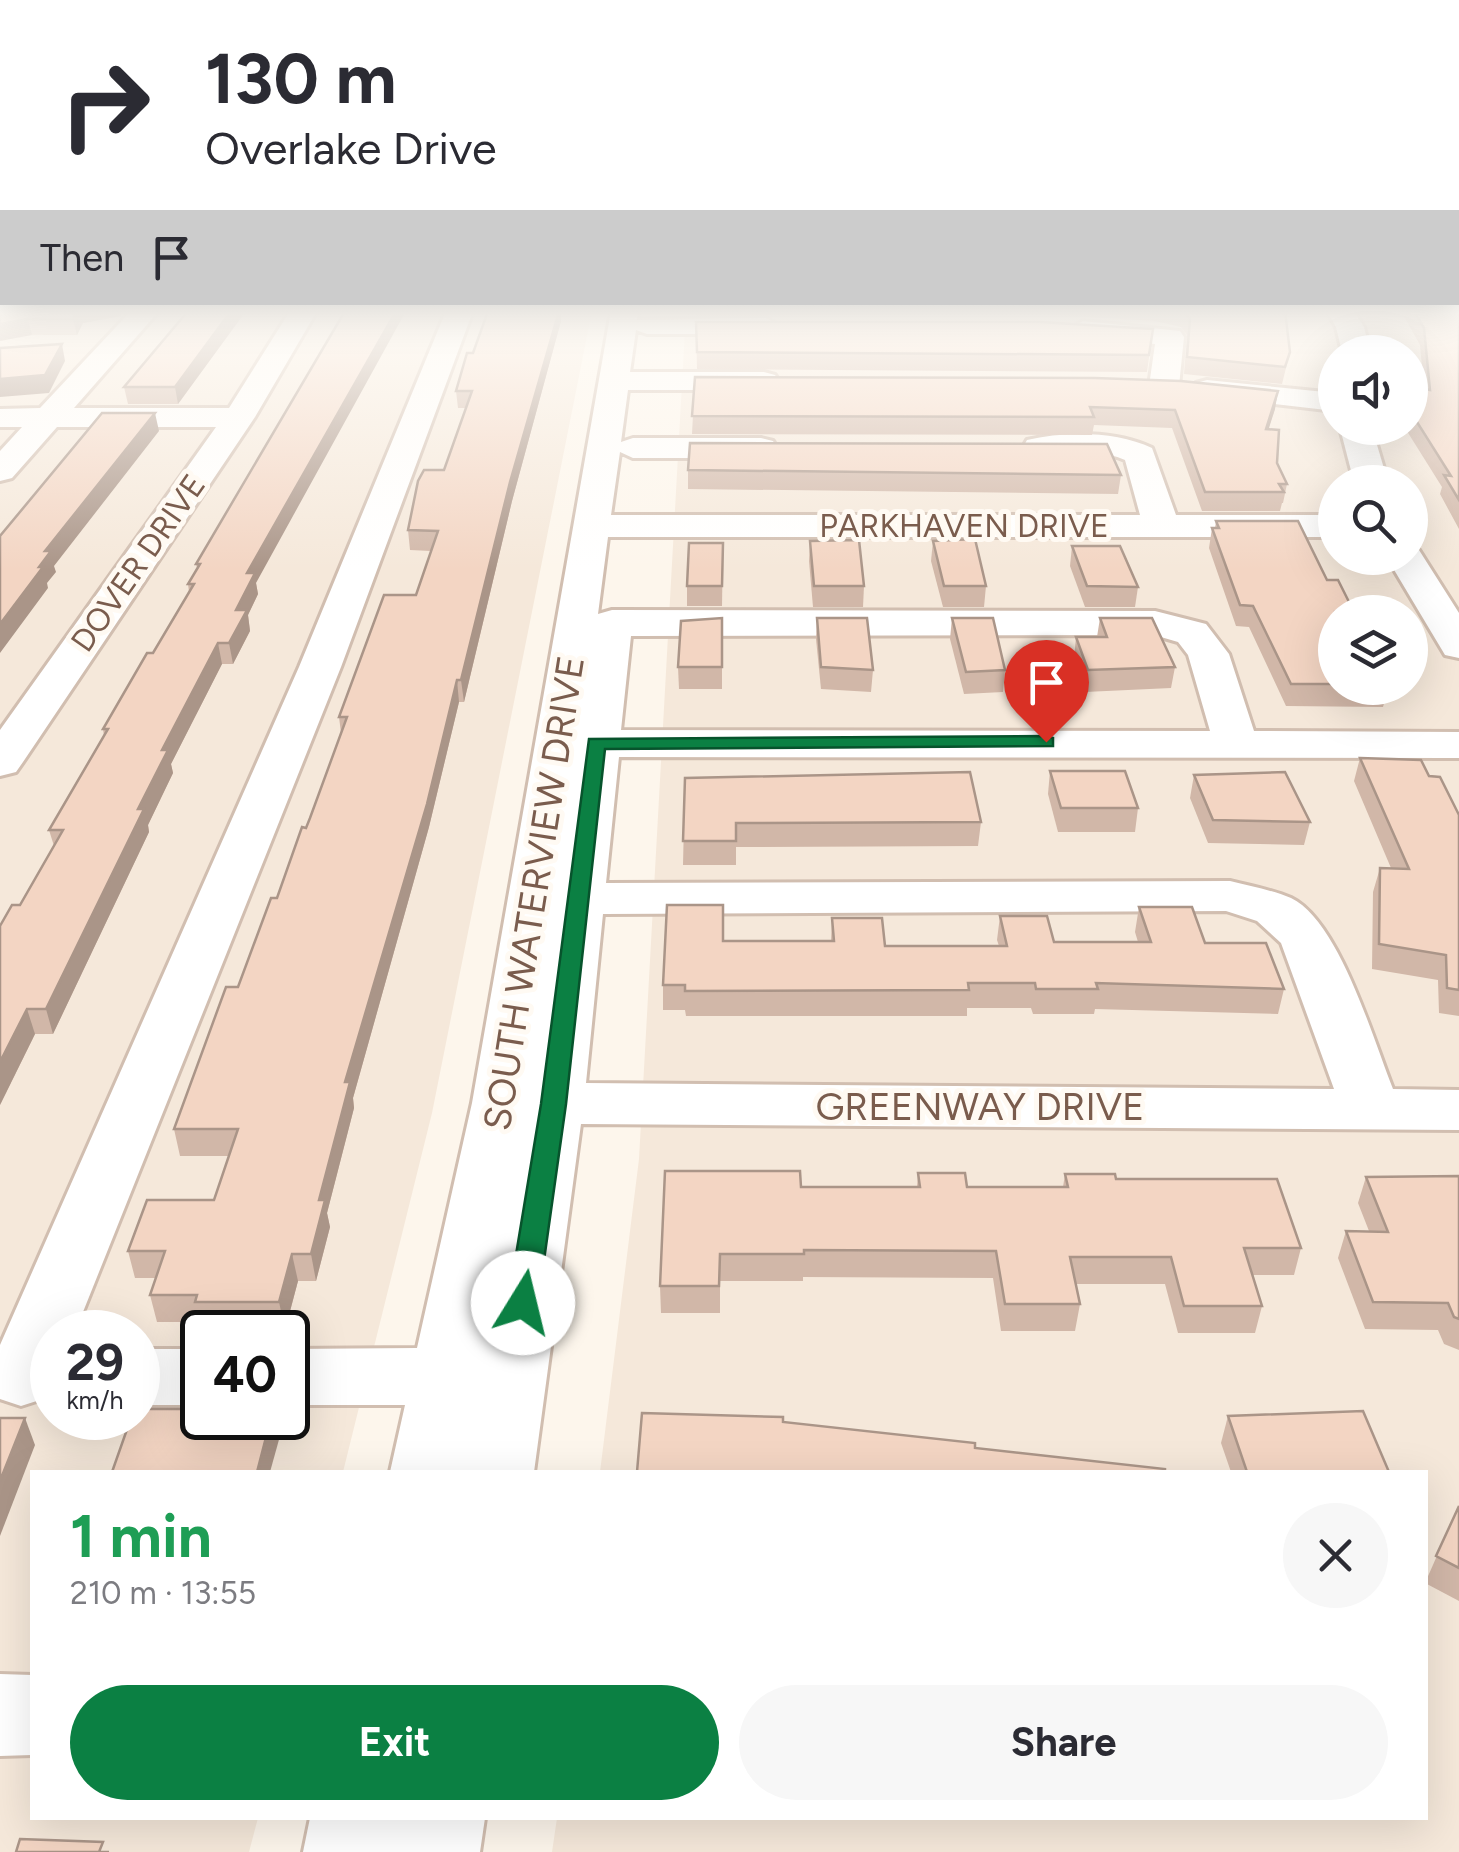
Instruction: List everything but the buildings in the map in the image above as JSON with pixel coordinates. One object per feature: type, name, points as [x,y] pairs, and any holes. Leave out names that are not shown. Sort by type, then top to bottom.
[{"type":"street","points":[[0,471],[68,397]]},
{"type":"street","name":"DOVER DRIVE","points":[[2,756],[251,397]]},
{"type":"street","points":[[24,1378],[320,667],[426,397]]},
{"type":"street","name":"SOUTH WATERVIEW DRIVE","points":[[496,1470],[528,1104],[626,397]]},
{"type":"street","name":"SOUTH WATERVIEW DRIVE","points":[[427,1470],[447,1376],[528,1104],[577,899],[576,743],[612,624],[608,526],[633,448],[629,397]]},
{"type":"street","points":[[1286,397],[1318,400]]},
{"type":"street","points":[[0,418],[239,417]]},
{"type":"street","points":[[1012,447],[1130,449],[1140,456],[1161,525]]},
{"type":"street","points":[[633,448],[793,448]]},
{"type":"street","name":"PARKHAVEN DRIVE","points":[[608,526],[1318,526]]},
{"type":"street","points":[[1416,575],[1459,646]]},
{"type":"street","points":[[612,624],[1156,622],[1192,633],[1208,654],[1236,743]]},
{"type":"street","points":[[576,743],[1459,745]]},
{"type":"street","points":[[577,899],[1230,896],[1275,910],[1304,937],[1371,1110]]},
{"type":"street","name":"GREENWAY DRIVE","points":[[528,1104],[1459,1110]]},
{"type":"street","points":[[310,1376],[447,1376]]},
{"type":"street","points":[[0,1714],[30,1714]]},
{"type":"street","points":[[348,1852],[355,1820]]},
{"type":"street","points":[[434,1852],[440,1820]]},
{"type":"shaded area","points":[[0,397],[575,397],[432,1113],[343,1470],[30,1470],[30,1820],[257,1820],[249,1852],[0,1852]]},
{"type":"shaded area","points":[[681,397],[1318,397],[1318,445],[1428,445],[1428,397],[1459,397],[1459,1852],[552,1852],[557,1820],[1428,1820],[1428,1470],[600,1470],[639,1159]]},
{"type":"route","points":[[523,1303],[554,1104],[596,743],[1046,742]]}]
